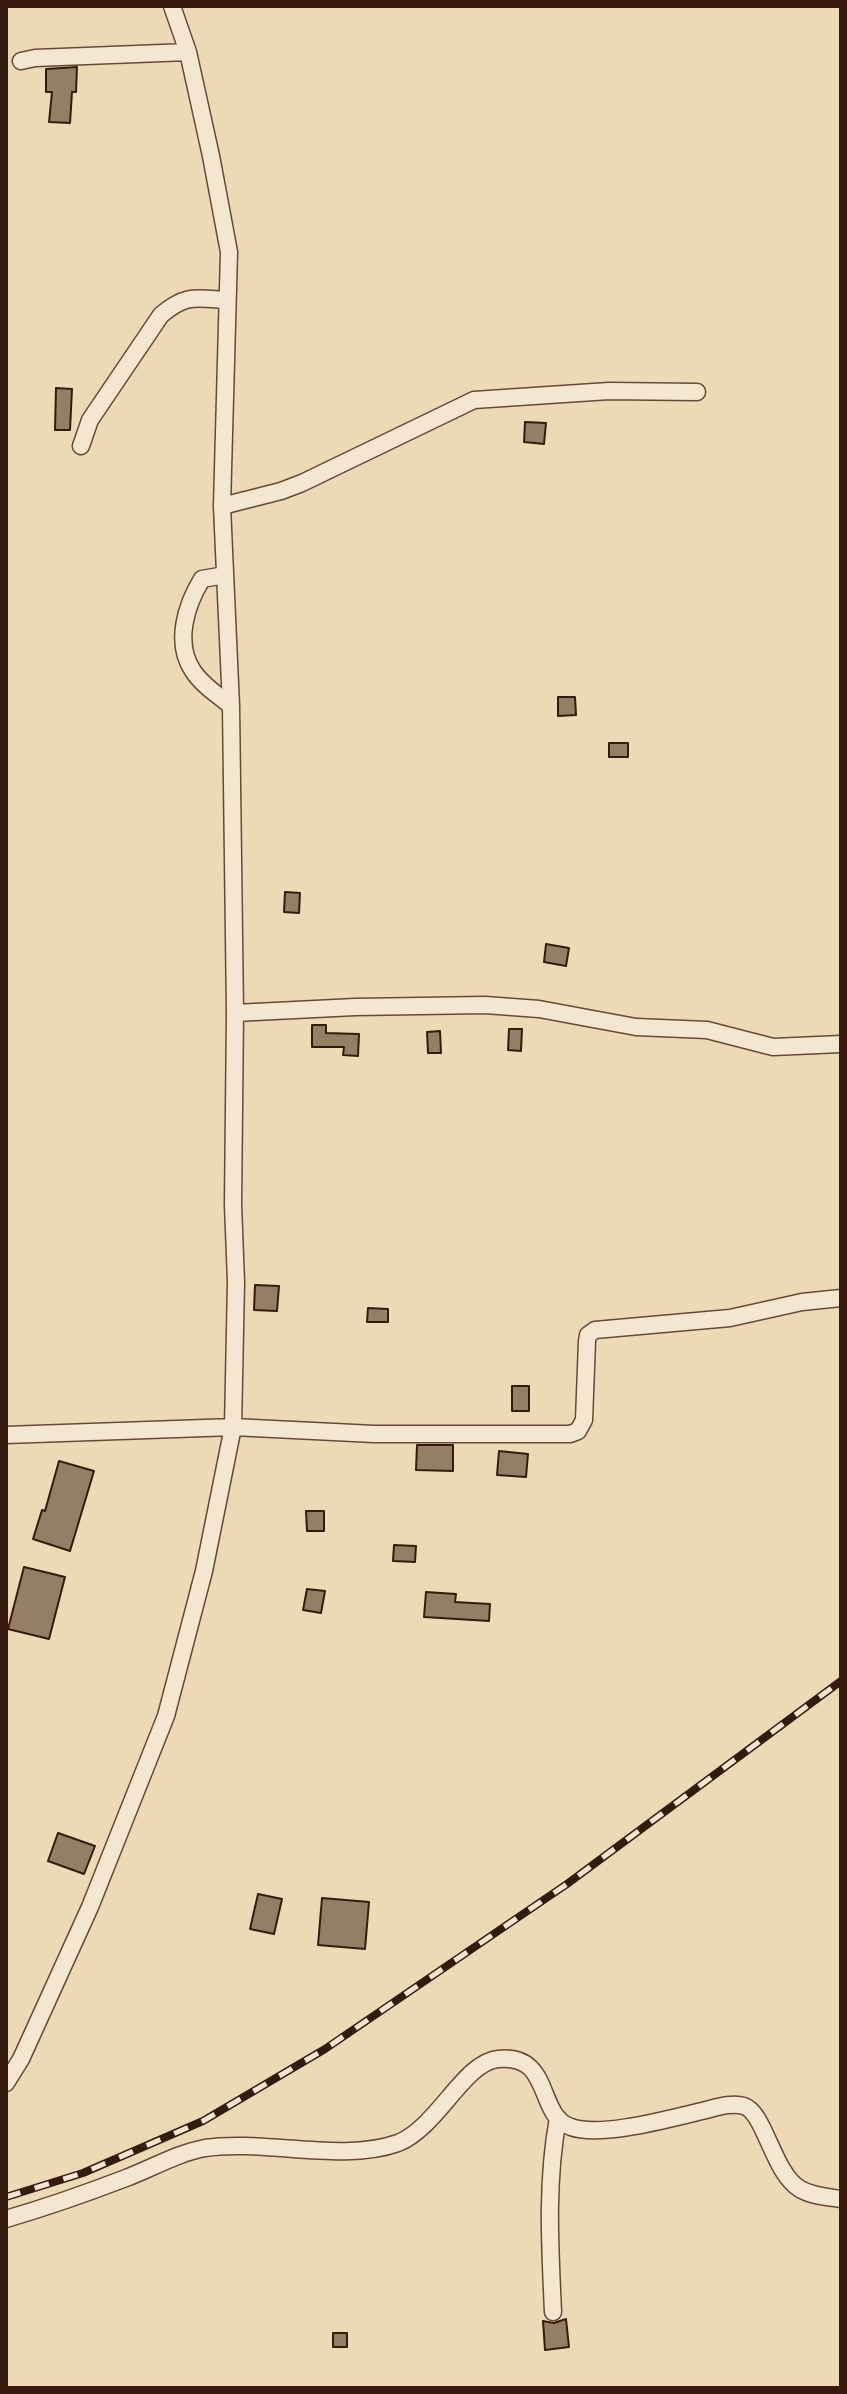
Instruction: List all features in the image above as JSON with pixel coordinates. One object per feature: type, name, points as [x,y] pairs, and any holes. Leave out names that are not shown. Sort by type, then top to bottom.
[{"type":"street","points":[[6,2083],[21,2059],[90,1907],[166,1716],[204,1571],[233,1427],[235,1013],[231,706],[222,506],[229,252],[188,52],[172,6]]},
{"type":"street","points":[[21,61],[188,52]]},
{"type":"street","points":[[81,446],[90,420],[161,315],[188,297],[226,300]]},
{"type":"street","points":[[222,506],[302,483],[474,400],[609,391],[697,392]]},
{"type":"street","points":[[225,575],[202,579],[193,593],[183,632],[184,653],[192,670],[231,706]]},
{"type":"street","points":[[235,1013],[485,1005],[539,1009],[636,1027],[707,1030],[773,1047],[841,1044]]},
{"type":"street","points":[[6,1435],[233,1427],[389,1434],[570,1434],[578,1431],[584,1420],[587,1341],[588,1335],[595,1330],[730,1318],[802,1302],[841,1298]]},
{"type":"street","points":[[6,2219],[50,2206],[205,2148],[365,2149],[397,2143],[423,2128],[477,2068],[498,2059],[517,2061],[532,2070],[539,2077],[558,2118],[575,2129],[606,2129],[730,2105],[745,2106],[756,2116],[778,2165],[794,2185],[813,2194],[841,2199]]},
{"type":"street","points":[[553,2312],[550,2173],[558,2118]]},
{"type":"building","points":[[77,67],[70,123],[49,122],[52,92],[46,92],[46,69]]},
{"type":"building","points":[[56,388],[72,389],[70,430],[55,430]]},
{"type":"building","points":[[525,422],[546,423],[544,444],[524,442]]},
{"type":"building","points":[[558,697],[575,697],[576,715],[558,716]]},
{"type":"building","points":[[609,743],[628,743],[628,757],[609,757]]},
{"type":"building","points":[[285,892],[300,893],[299,913],[284,912]]},
{"type":"building","points":[[546,944],[569,948],[566,966],[544,962]]},
{"type":"building","points":[[312,1025],[326,1025],[326,1033],[359,1034],[358,1056],[343,1055],[344,1047],[312,1047]]},
{"type":"building","points":[[509,1029],[522,1029],[521,1051],[508,1050]]},
{"type":"building","points":[[440,1031],[441,1053],[428,1053],[427,1032]]},
{"type":"building","points":[[255,1285],[279,1286],[277,1311],[254,1310]]},
{"type":"building","points":[[368,1308],[388,1309],[388,1322],[367,1322]]},
{"type":"building","points":[[512,1386],[529,1386],[529,1411],[512,1411]]},
{"type":"building","points":[[417,1445],[453,1445],[453,1471],[416,1470]]},
{"type":"building","points":[[499,1451],[528,1454],[526,1477],[497,1475]]},
{"type":"building","points":[[59,1461],[94,1471],[70,1551],[33,1539],[42,1510],[45,1511]]},
{"type":"building","points":[[306,1511],[324,1511],[324,1531],[307,1531]]},
{"type":"building","points":[[394,1545],[416,1546],[415,1562],[393,1561]]},
{"type":"building","points":[[24,1567],[65,1577],[49,1639],[8,1629]]},
{"type":"building","points":[[307,1589],[325,1591],[321,1613],[303,1610]]},
{"type":"building","points":[[426,1592],[456,1594],[455,1602],[490,1604],[489,1621],[424,1617]]},
{"type":"building","points":[[58,1833],[95,1846],[84,1874],[48,1861]]},
{"type":"building","points":[[258,1894],[282,1899],[274,1934],[250,1929]]},
{"type":"building","points":[[322,1898],[369,1902],[365,1949],[318,1945]]},
{"type":"building","points":[[566,2319],[569,2347],[545,2350],[543,2321],[554,2323]]},
{"type":"building","points":[[333,2333],[347,2333],[347,2347],[333,2347]]},
{"type":"railway","points":[[6,2197],[83,2173],[203,2121],[325,2049],[567,1884],[841,1681]]}]
